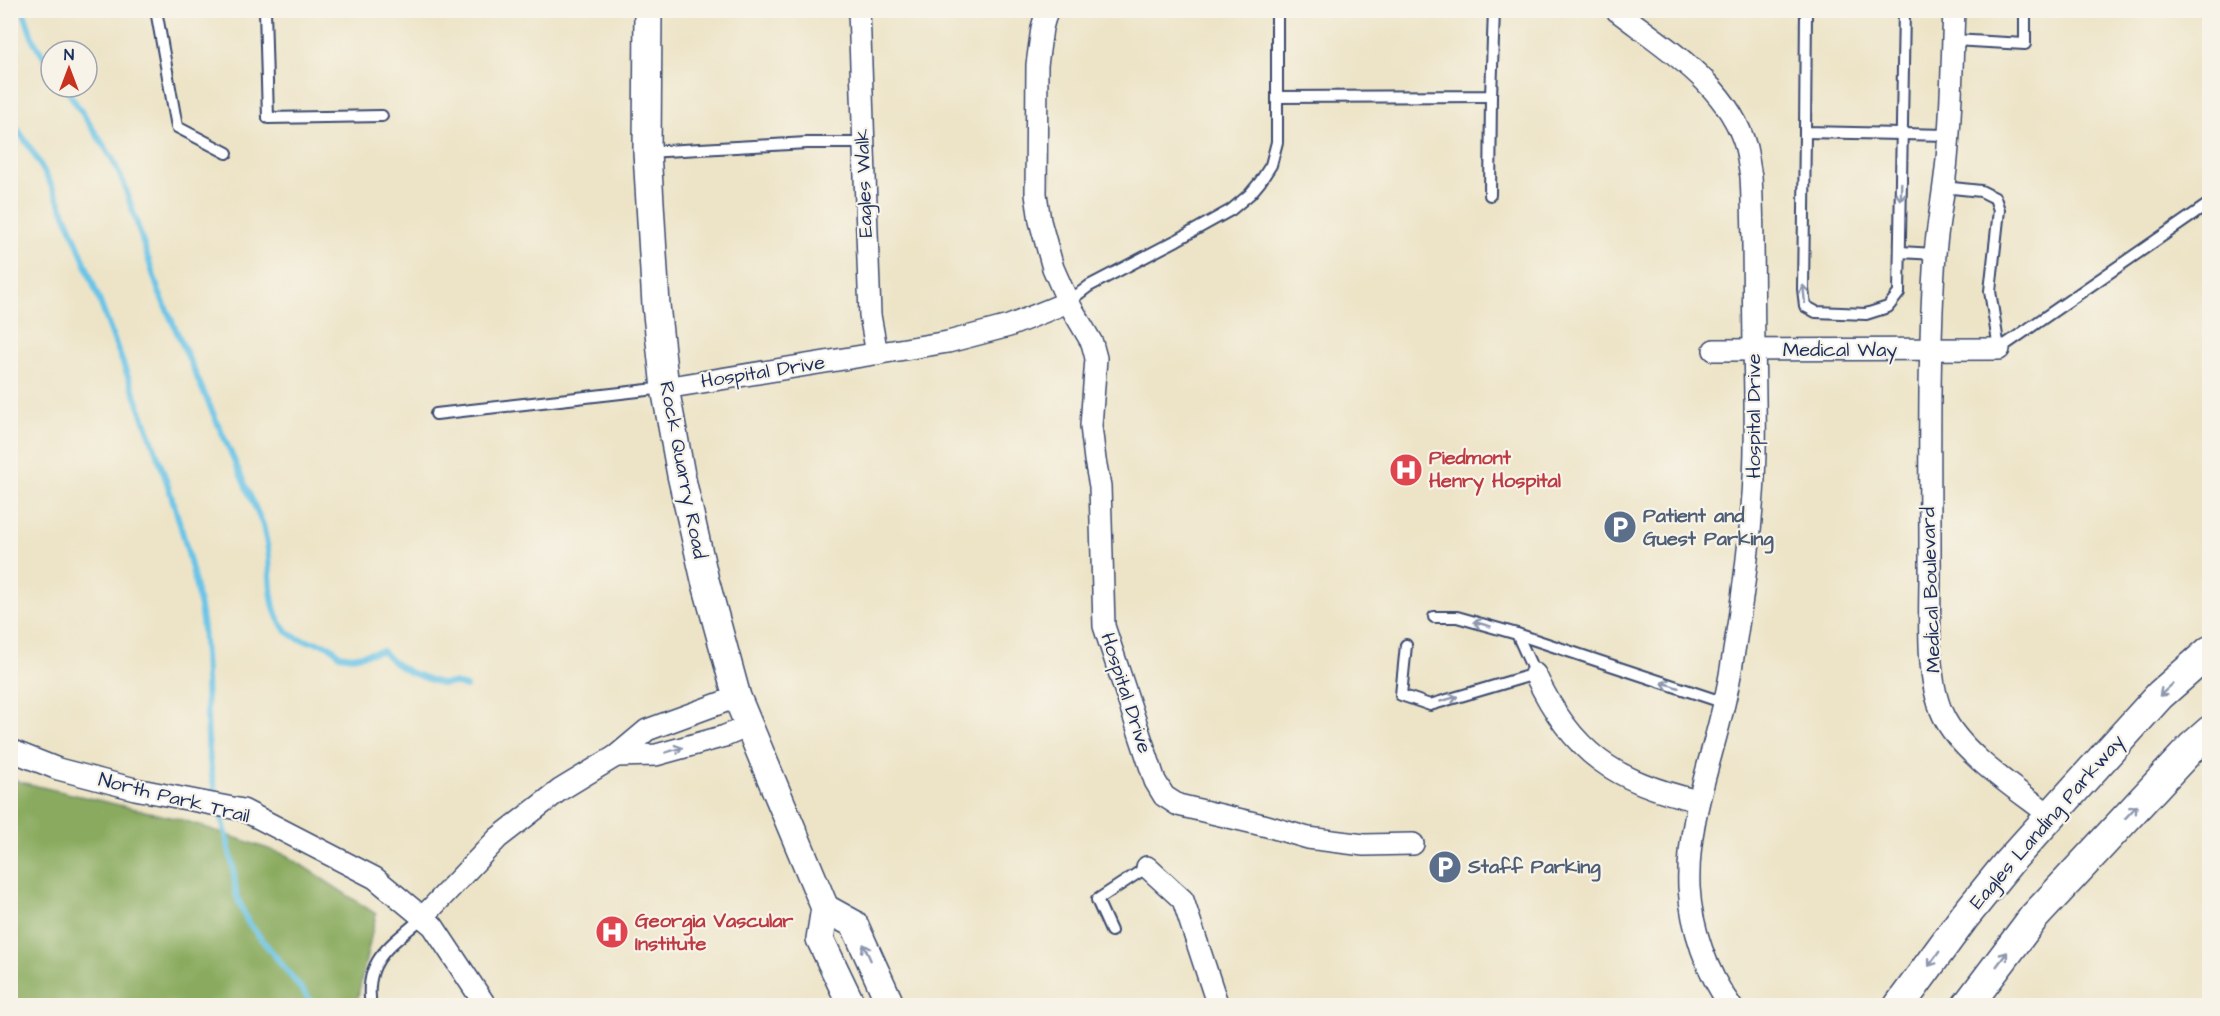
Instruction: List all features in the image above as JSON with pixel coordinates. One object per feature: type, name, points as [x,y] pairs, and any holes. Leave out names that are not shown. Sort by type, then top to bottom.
[{"type":"main road","name":"Eagles Landing Parkway","points":[[1899,1005],[2008,863],[2160,695],[2210,651]]},
{"type":"main road","points":[[1967,1005],[2034,917],[2193,746],[2210,731]]},
{"type":"street","name":"Rock Quarry Road","points":[[648,10],[647,152],[656,305],[665,388],[681,475],[705,580],[737,698],[825,908]]},
{"type":"street","name":"Eagles Walk","points":[[859,10],[870,315],[877,354]]},
{"type":"street","name":"Hospital Drive","points":[[1047,10],[1037,65],[1036,194],[1045,244],[1053,268],[1068,302],[1092,343],[1096,358],[1091,426],[1100,486],[1104,626],[1155,781],[1164,796],[1178,805],[1308,838],[1343,844],[1413,844]]},
{"type":"street","name":"Hospital Drive","points":[[1616,10],[1691,68],[1718,96],[1735,121],[1746,147],[1751,176],[1755,455],[1752,507],[1744,579],[1725,703],[1698,801],[1689,869],[1692,908],[1703,952],[1719,988],[1731,1005]]},
{"type":"street","name":"Medical Boulevard","points":[[1953,10],[1949,135],[1935,254],[1931,350],[1928,491],[1931,657],[1934,688],[1942,714],[1955,736],[1991,769],[2051,816]]},
{"type":"street","name":"Hospital Drive","points":[[665,388],[948,342],[1025,320],[1068,302]]},
{"type":"street","points":[[1931,350],[1999,349]]},
{"type":"street","name":"Medical Way","points":[[1714,350],[1931,350]]},
{"type":"street","points":[[1535,674],[1560,720],[1605,764],[1639,784],[1659,792],[1698,801]]},
{"type":"street","points":[[423,918],[469,866],[519,820],[560,790],[616,756],[646,730],[737,698]]},
{"type":"street","points":[[616,756],[656,755],[725,736],[749,726]]},
{"type":"street","name":"North Park Trail","points":[[10,750],[58,769],[124,786],[243,810],[375,878],[434,926],[486,1005]]},
{"type":"street","points":[[1147,867],[1183,900],[1218,1005]]},
{"type":"street","points":[[852,1005],[819,939],[825,908],[854,924],[891,1005]]},
{"type":"lane","points":[[156,10],[177,127],[227,153]]},
{"type":"lane","points":[[265,10],[268,118],[382,116]]},
{"type":"lane","name":"Hospital Drive","points":[[1068,302],[1089,286],[1210,222],[1250,194],[1271,165],[1277,142],[1277,10]]},
{"type":"lane","points":[[1490,195],[1494,10]]},
{"type":"lane","points":[[1806,10],[1803,289],[1805,306],[1816,312],[1866,314],[1888,307],[1899,293],[1904,10]]},
{"type":"lane","points":[[1953,40],[2025,44],[2025,10]]},
{"type":"lane","points":[[1277,97],[1491,96]]},
{"type":"lane","points":[[1805,132],[1949,135]]},
{"type":"lane","points":[[647,152],[807,143],[862,143]]},
{"type":"lane","points":[[1943,187],[1981,191],[1995,198],[1999,210],[1990,291],[1999,349],[2210,203]]},
{"type":"lane","points":[[1900,252],[1935,254]]},
{"type":"lane","points":[[436,414],[665,388]]},
{"type":"lane","points":[[1434,616],[1457,617],[1517,634],[1725,703]]},
{"type":"lane","points":[[1407,645],[1401,695],[1430,705],[1535,674],[1517,634]]},
{"type":"lane","points":[[1111,931],[1097,900],[1147,867]]},
{"type":"lane","points":[[371,1005],[370,977],[378,959],[423,918]]},
{"type":"green space","points":[[10,777],[20,782],[183,820],[286,855],[376,914],[356,1005],[11,1005]]},
{"type":"waterway","points":[[23,10],[33,40],[39,50]]},
{"type":"waterway","points":[[73,99],[112,158],[124,184],[159,292],[263,525],[269,553],[273,602],[281,623],[297,638],[325,644],[339,655],[352,657],[382,651],[393,662],[409,672],[442,684],[454,683],[466,687]]},
{"type":"waterway","points":[[10,120],[42,168],[69,224],[152,439],[175,508],[201,614],[209,753],[217,799]]},
{"type":"waterway","points":[[220,809],[233,866],[236,894],[247,921],[315,1006]]},
{"type":"place","name":"Piedmont Henry Hospital","points":[[1406,470]]},
{"type":"place","name":"Patient and Guest Parking","points":[[1620,527]]},
{"type":"place","name":"Staff Parking","points":[[1445,867]]},
{"type":"place","name":"Georgia Vascular Institute","points":[[612,932]]}]
